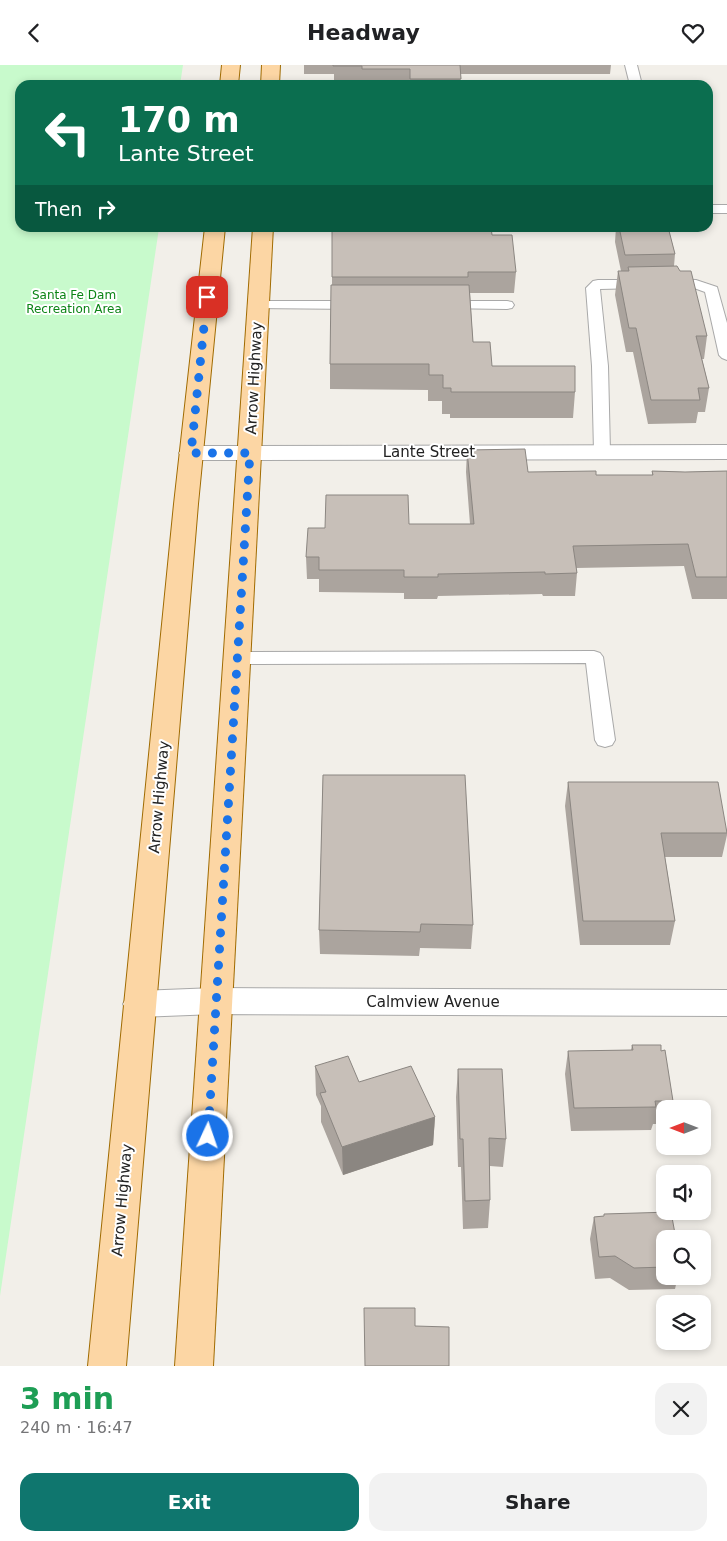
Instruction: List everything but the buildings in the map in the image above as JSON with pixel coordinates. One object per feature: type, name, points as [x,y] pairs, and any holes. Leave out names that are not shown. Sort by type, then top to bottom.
[{"type":"main road","points":[[230,80],[231,65]]},
{"type":"main road","points":[[270,80],[271,65]]},
{"type":"main road","name":"Arrow Highway","points":[[106,1366],[191,453],[214,232]]},
{"type":"main road","name":"Arrow Highway","points":[[194,1366],[263,232]]},
{"type":"street","name":"Lante Street","points":[[191,453],[727,452]]},
{"type":"street","name":"Calmview Avenue","points":[[140,1004],[215,1001],[727,1003]]},
{"type":"lane","points":[[631,65],[635,80]]},
{"type":"lane","points":[[713,209],[727,209]]},
{"type":"lane","points":[[602,452],[600,366],[593,288],[598,284],[687,283],[704,286],[712,290],[727,355]]},
{"type":"lane","points":[[258,305],[368,305]]},
{"type":"lane","points":[[428,305],[507,305]]},
{"type":"lane","points":[[237,658],[594,657],[605,740]]},
{"type":"green space","name":"Santa Fe Dam Recreation Area","points":[[0,65],[183,65],[181,80],[15,80],[15,232],[158,232],[0,1296]]},
{"type":"route","points":[[207,297],[191,453],[250,453],[208,1136]]}]
